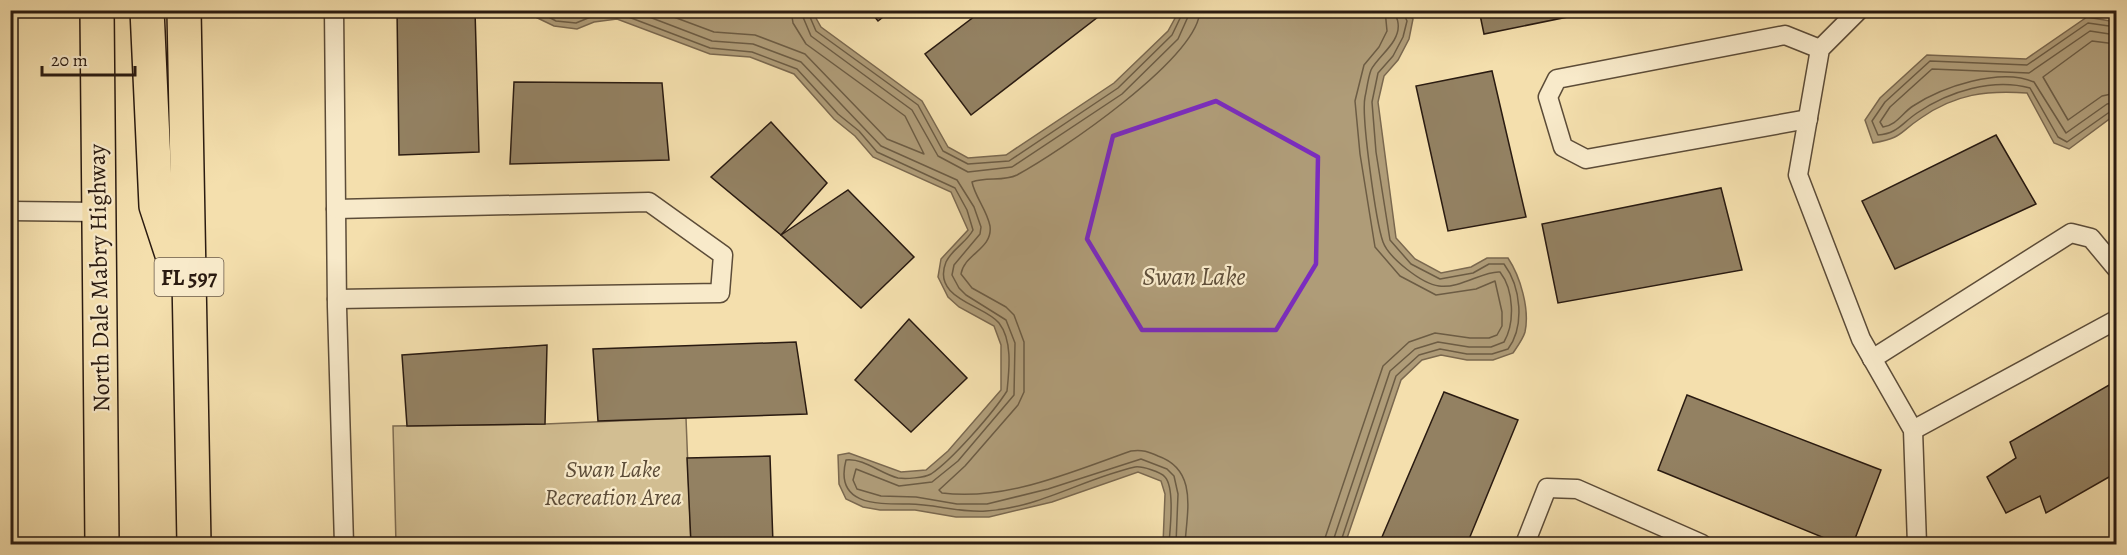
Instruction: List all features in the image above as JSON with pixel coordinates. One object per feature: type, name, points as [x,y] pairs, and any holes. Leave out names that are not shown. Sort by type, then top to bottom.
[{"type":"main road","name":"North Dale Mabry Highway","points":[[97,10],[102,544]]},
{"type":"main road","points":[[147,10],[156,206],[190,309]]},
{"type":"main road","name":"FL 597","points":[[184,10],[194,544]]},
{"type":"lane","points":[[334,10],[337,299],[344,544]]},
{"type":"lane","points":[[1859,10],[1820,49],[1798,175],[1861,339],[1914,429],[1917,544]]},
{"type":"lane","points":[[1808,119],[1586,159],[1563,147],[1548,97],[1557,79],[1785,35],[1820,49]]},
{"type":"lane","points":[[336,209],[649,202],[723,255],[720,293],[337,299]]},
{"type":"lane","points":[[10,211],[99,212]]},
{"type":"lane","points":[[1872,359],[2071,233],[2091,238],[2116,268]]},
{"type":"lane","points":[[1914,429],[2116,320]]},
{"type":"lane","points":[[1525,544],[1547,488],[1577,489],[1702,544]]},
{"type":"highlighted area","points":[[1216,101],[1318,157],[1316,264],[1276,330],[1142,330],[1087,239],[1113,136]]},
{"type":"green space","name":"Swan Lake Recreation Area","points":[[686,418],[691,544],[396,544],[393,426],[545,424]]},
{"type":"water","name":"Swan Lake","points":[[523,11],[812,11],[821,27],[922,101],[948,147],[968,158],[1006,155],[1114,83],[1168,31],[1179,11],[1406,11],[1413,19],[1409,39],[1398,60],[1384,76],[1378,102],[1396,238],[1415,259],[1441,273],[1471,267],[1487,258],[1508,258],[1523,293],[1526,313],[1525,332],[1513,353],[1493,360],[1467,360],[1441,355],[1422,360],[1401,380],[1345,544],[1163,544],[1165,494],[1161,481],[1138,472],[1052,502],[989,517],[956,517],[915,510],[880,510],[863,507],[846,499],[839,484],[838,455],[849,453],[901,472],[926,470],[948,451],[1001,390],[1001,345],[994,326],[959,307],[948,297],[938,277],[941,259],[968,230],[951,192],[873,157],[855,136],[834,119],[794,74],[750,57],[710,54],[617,19],[594,22],[577,29],[554,26]]},
{"type":"water","points":[[2087,17],[2116,22],[2116,114],[2069,149],[2054,143],[2027,93],[2012,92],[1985,93],[1959,99],[1934,110],[1895,137],[1873,143],[1865,120],[1880,98],[1927,55],[2026,59]]},
{"type":"building","points":[[397,10],[475,10],[479,152],[399,155]]},
{"type":"building","points":[[869,10],[892,10],[878,21]]},
{"type":"building","points":[[983,10],[1107,10],[971,115],[925,54]]},
{"type":"building","points":[[1479,10],[1602,10],[1484,34]]},
{"type":"building","points":[[1492,71],[1526,217],[1448,231],[1416,86]]},
{"type":"building","points":[[514,82],[662,83],[669,160],[510,164]]},
{"type":"building","points":[[771,122],[827,183],[781,235],[711,177]]},
{"type":"building","points":[[1996,135],[2036,204],[1895,269],[1862,201]]},
{"type":"building","points":[[1721,188],[1742,270],[1558,303],[1542,224]]},
{"type":"building","points":[[848,190],[914,257],[861,308],[781,235]]},
{"type":"building","points":[[909,319],[967,378],[911,432],[855,380]]},
{"type":"building","points":[[796,342],[807,414],[598,421],[593,349]]},
{"type":"building","points":[[547,345],[545,424],[407,426],[402,355]]},
{"type":"building","points":[[2116,381],[2116,473],[2046,513],[2040,496],[2006,513],[1987,477],[2016,458],[2010,442]]},
{"type":"building","points":[[1444,392],[1518,420],[1467,544],[1379,544]]},
{"type":"building","points":[[1687,395],[1881,470],[1853,544],[1839,544],[1658,470]]},
{"type":"building","points":[[770,456],[773,544],[691,544],[687,458]]}]
